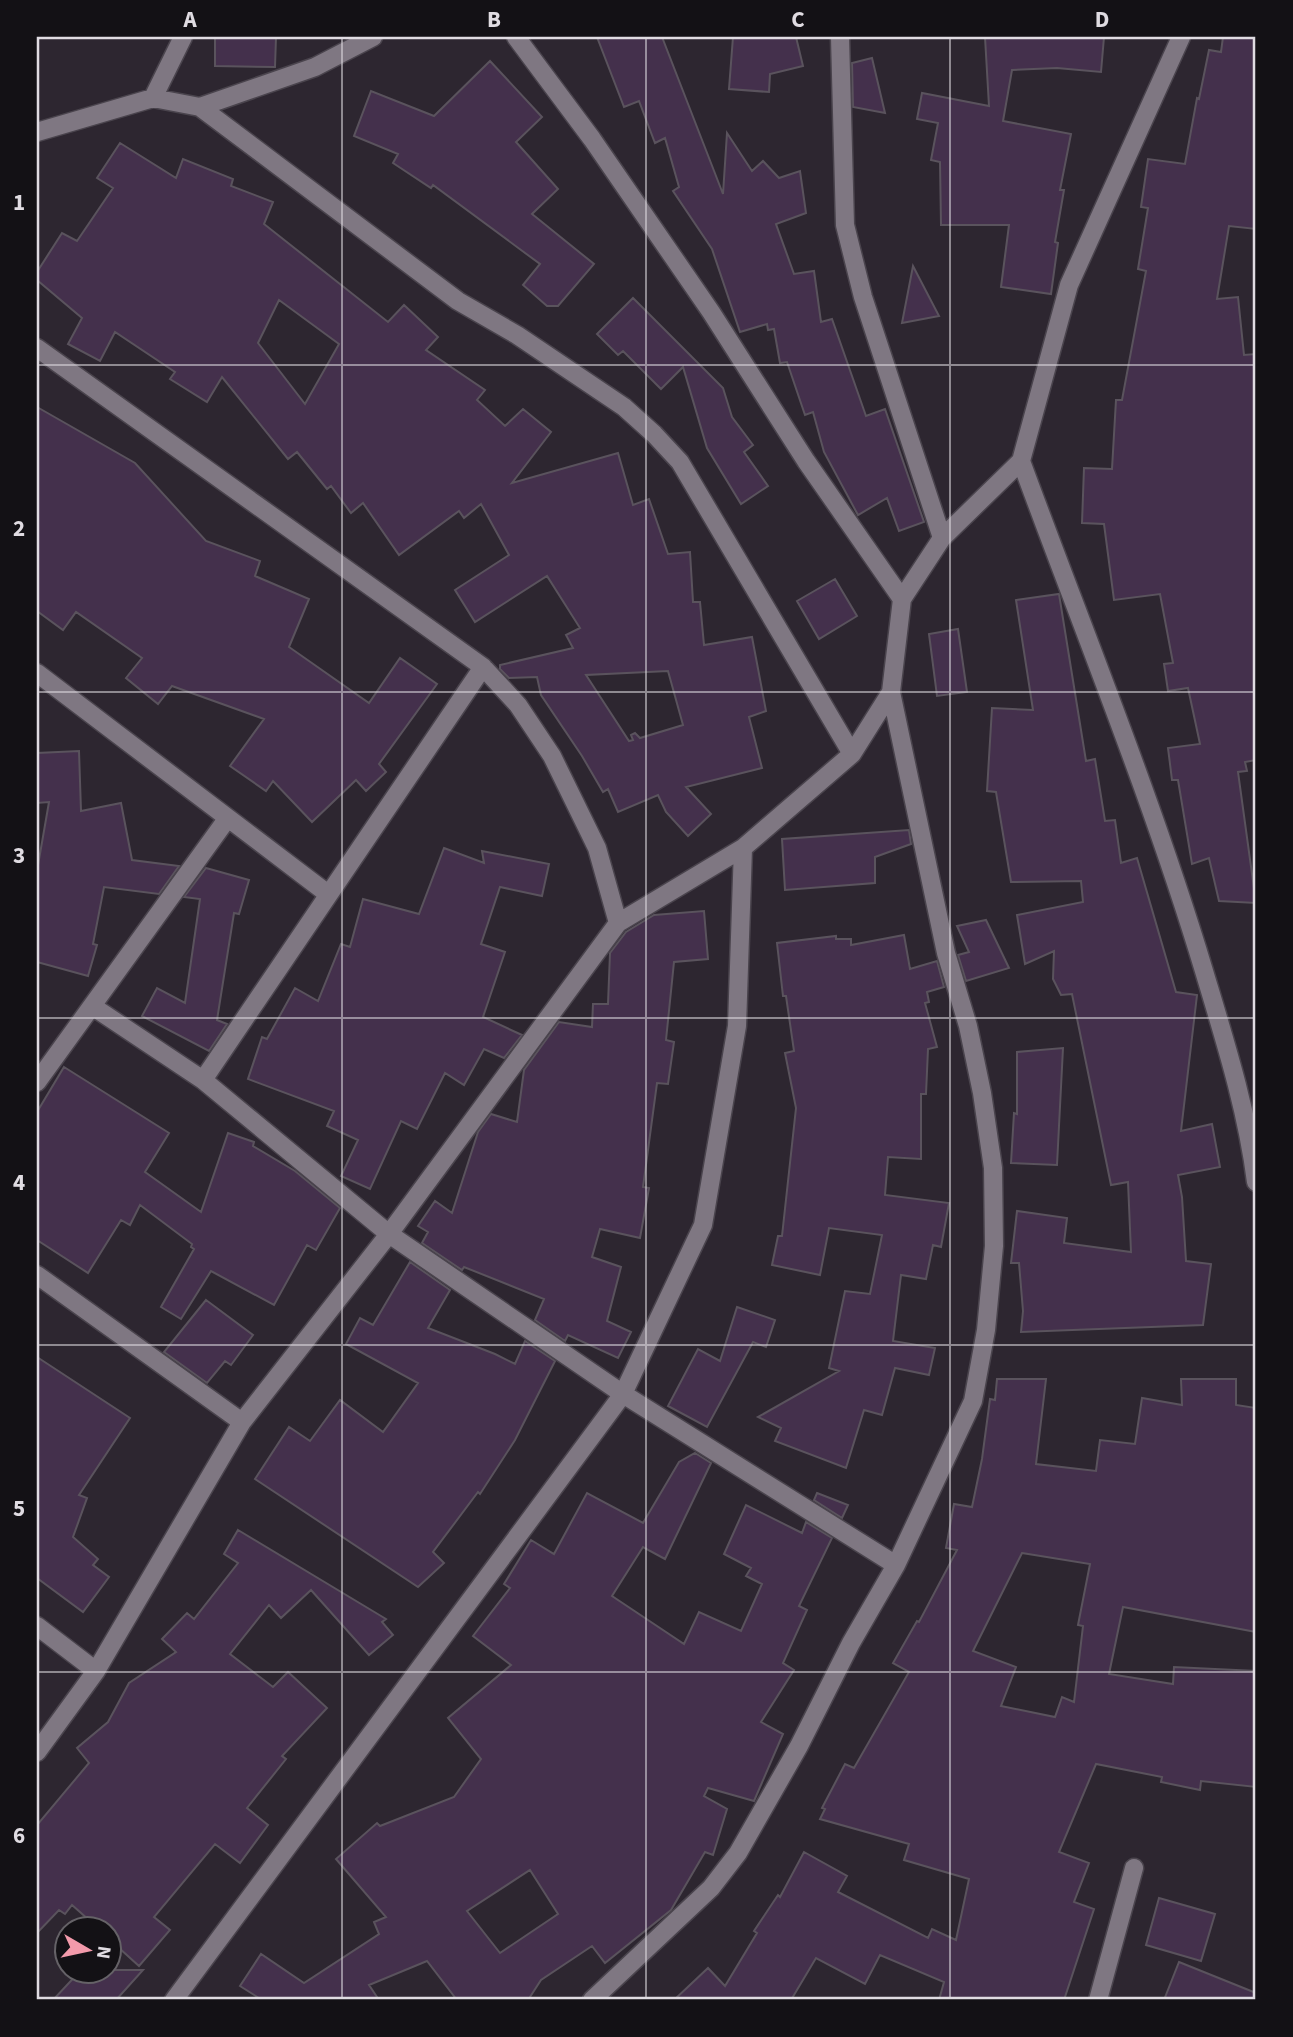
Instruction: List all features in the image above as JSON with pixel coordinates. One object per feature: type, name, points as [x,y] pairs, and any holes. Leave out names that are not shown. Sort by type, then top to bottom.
[{"type":"street","points":[[153,98],[183,37]]},
{"type":"street","points":[[200,107],[315,66],[373,37]]},
{"type":"street","points":[[516,37],[592,139],[710,312],[806,461],[902,599]]},
{"type":"street","points":[[839,37],[845,225],[863,297],[942,538]]},
{"type":"street","points":[[592,2000],[711,1888],[738,1853],[799,1746],[850,1643],[896,1565],[973,1401],[986,1330],[994,1246],[993,1168],[982,1093],[968,1026],[946,953],[891,692],[902,599],[942,538],[1021,461],[1069,285],[1181,37]]},
{"type":"street","points":[[37,132],[153,98],[200,107],[458,301],[517,335],[624,407],[680,462],[852,754]]},
{"type":"street","points":[[37,348],[483,667],[519,705],[552,756],[597,848],[618,923]]},
{"type":"street","points":[[1021,461],[1179,888],[1234,1075],[1251,1140],[1256,1182]]},
{"type":"street","points":[[203,1080],[483,667]]},
{"type":"street","points":[[37,673],[328,894]]},
{"type":"street","points":[[37,1752],[96,1671],[242,1422],[390,1234],[618,923],[743,848],[852,754],[891,692]]},
{"type":"street","points":[[37,1082],[227,819]]},
{"type":"street","points":[[174,2000],[623,1394],[703,1225],[737,1026],[743,848]]},
{"type":"street","points":[[92,1006],[203,1080],[390,1234],[623,1394],[896,1565]]},
{"type":"street","points":[[37,1275],[242,1422]]},
{"type":"street","points":[[37,1626],[96,1671]]},
{"type":"street","points":[[1098,2000],[1134,1868]]},
{"type":"building","points":[[215,37],[276,37],[275,67],[215,66]]},
{"type":"building","points":[[597,37],[662,37],[723,194],[727,133],[752,171],[763,161],[779,178],[800,171],[806,213],[776,224],[794,274],[814,271],[821,322],[832,319],[866,416],[885,409],[924,522],[899,531],[887,498],[858,515],[824,452],[813,412],[805,415],[787,362],[780,363],[774,329],[768,330],[767,324],[740,332],[712,249],[673,191],[679,187],[665,138],[655,143],[639,101],[624,107]]},
{"type":"building","points":[[733,37],[796,37],[803,66],[770,74],[769,92],[729,89]]},
{"type":"building","points":[[985,37],[1104,37],[1101,72],[1057,68],[1012,70],[1003,121],[1071,134],[1060,190],[1064,190],[1055,242],[1058,243],[1051,294],[1001,287],[1009,225],[941,225],[940,162],[931,160],[938,123],[917,119],[922,93],[989,106]]},
{"type":"building","points":[[1223,37],[1256,37],[1256,229],[1229,226],[1217,299],[1238,297],[1244,355],[1256,354],[1256,760],[1245,762],[1247,771],[1238,772],[1256,903],[1219,901],[1209,858],[1192,864],[1178,780],[1172,780],[1168,748],[1200,744],[1188,688],[1168,691],[1164,664],[1173,663],[1160,594],[1114,600],[1104,524],[1082,523],[1084,468],[1112,469],[1116,400],[1122,400],[1146,271],[1138,269],[1148,208],[1141,207],[1148,159],[1185,164],[1209,50],[1221,52]]},
{"type":"building","points":[[872,58],[885,113],[853,107],[852,63]]},
{"type":"building","points":[[490,61],[542,117],[516,142],[558,189],[532,214],[594,264],[558,306],[547,306],[523,285],[540,264],[433,185],[431,188],[393,163],[398,154],[354,136],[371,91],[434,116]]},
{"type":"building","points":[[120,143],[176,178],[183,159],[233,179],[231,186],[273,202],[264,224],[388,322],[404,305],[438,337],[426,350],[485,390],[477,400],[505,426],[523,409],[551,432],[512,483],[618,453],[633,505],[649,499],[668,554],[690,552],[693,602],[700,602],[704,645],[752,637],[766,711],[749,717],[762,768],[686,787],[711,814],[688,836],[666,812],[658,795],[618,812],[608,789],[603,792],[541,695],[537,677],[509,678],[500,669],[500,665],[573,648],[566,635],[580,628],[547,576],[475,622],[455,590],[509,555],[481,504],[464,518],[459,511],[399,555],[363,503],[351,513],[331,486],[327,489],[297,452],[288,459],[222,377],[207,402],[170,379],[175,372],[115,332],[100,361],[68,344],[82,318],[37,280],[37,272],[62,233],[77,241],[113,188],[97,178]],"holes":[[[279,300],[339,344],[305,404],[258,343]],[[668,671],[683,725],[640,738],[635,733],[631,735],[633,740],[629,741],[586,675]]]},
{"type":"building","points":[[913,266],[939,316],[902,323]]},
{"type":"building","points":[[633,298],[723,388],[732,417],[753,445],[744,452],[768,486],[741,504],[707,448],[683,367],[661,389],[623,351],[618,355],[597,334]]},
{"type":"building","points":[[37,407],[135,463],[206,541],[260,561],[255,576],[309,599],[289,647],[369,703],[400,658],[437,684],[379,764],[386,772],[366,791],[356,780],[312,822],[273,781],[266,791],[230,766],[264,719],[172,686],[158,704],[126,678],[142,658],[76,612],[63,630],[37,611]]},
{"type":"building","points":[[835,579],[857,616],[819,639],[797,601]]},
{"type":"building","points":[[1059,594],[1086,761],[1095,759],[1105,821],[1115,820],[1121,863],[1137,858],[1176,992],[1197,995],[1181,1131],[1212,1124],[1220,1167],[1178,1175],[1186,1261],[1211,1264],[1203,1325],[1021,1332],[1023,1311],[1019,1263],[1011,1263],[1017,1211],[1067,1218],[1064,1243],[1131,1252],[1128,1182],[1111,1185],[1072,994],[1061,995],[1053,979],[1054,951],[1025,964],[1017,915],[1083,902],[1081,881],[1011,882],[996,792],[987,791],[992,708],[1033,710],[1016,600]]},
{"type":"building","points":[[958,629],[967,692],[937,696],[929,634]]},
{"type":"building","points":[[79,751],[81,811],[121,803],[132,860],[179,866],[159,894],[104,887],[93,944],[97,945],[88,976],[37,962],[37,871],[49,802],[37,803],[37,753]]},
{"type":"building","points":[[909,830],[911,844],[875,857],[875,883],[785,890],[782,839]]},
{"type":"building","points":[[444,848],[484,863],[482,851],[549,864],[542,896],[500,887],[481,944],[505,952],[483,1017],[522,1035],[504,1058],[484,1049],[464,1085],[445,1073],[417,1129],[401,1121],[370,1189],[341,1176],[358,1140],[327,1126],[334,1111],[248,1079],[262,1037],[267,1039],[295,988],[318,1001],[341,944],[350,947],[363,899],[419,914]]},
{"type":"building","points":[[206,868],[249,880],[239,914],[234,913],[217,1020],[227,1024],[209,1051],[142,1016],[157,988],[185,1003],[200,899],[184,897]]},
{"type":"building","points":[[704,911],[708,959],[674,962],[666,1040],[674,1042],[668,1084],[657,1083],[643,1187],[649,1188],[640,1238],[600,1229],[592,1257],[621,1267],[607,1321],[631,1332],[618,1358],[568,1335],[565,1341],[535,1320],[544,1299],[464,1267],[462,1270],[422,1243],[428,1232],[418,1226],[435,1201],[452,1213],[478,1132],[491,1114],[517,1122],[524,1070],[559,1022],[592,1027],[593,1004],[608,1004],[610,953],[626,932],[654,915]]},
{"type":"building","points":[[986,920],[1009,968],[966,981],[958,955],[969,952],[957,926]]},
{"type":"building","points":[[904,935],[910,969],[937,961],[944,987],[927,992],[929,1002],[925,1003],[937,1047],[928,1049],[926,1094],[921,1094],[921,1159],[888,1157],[885,1195],[949,1203],[941,1247],[933,1245],[926,1279],[901,1275],[893,1341],[935,1348],[929,1375],[895,1368],[882,1415],[864,1410],[846,1468],[775,1441],[781,1428],[758,1417],[839,1371],[829,1368],[845,1291],[870,1294],[882,1235],[829,1228],[820,1275],[772,1265],[778,1236],[782,1236],[796,1108],[785,1053],[794,1051],[786,996],[783,996],[777,943],[836,936],[836,939],[851,939],[851,945]]},
{"type":"building","points":[[1063,1048],[1057,1165],[1011,1163],[1014,1113],[1017,1114],[1017,1052]]},
{"type":"building","points":[[64,1067],[169,1133],[145,1172],[201,1212],[228,1133],[254,1142],[253,1146],[295,1171],[340,1208],[316,1250],[307,1245],[274,1305],[211,1271],[181,1319],[161,1307],[194,1249],[192,1244],[140,1205],[130,1225],[121,1220],[88,1273],[37,1240],[37,1112]]},
{"type":"building","points":[[410,1262],[450,1290],[428,1328],[515,1364],[525,1341],[555,1361],[515,1440],[480,1494],[478,1492],[433,1552],[444,1563],[418,1587],[255,1479],[289,1427],[310,1441],[340,1400],[383,1432],[418,1383],[346,1344],[360,1318],[373,1325]]},
{"type":"building","points":[[206,1300],[253,1335],[231,1365],[225,1361],[207,1383],[164,1352]]},
{"type":"building","points":[[737,1307],[775,1320],[766,1347],[753,1342],[707,1427],[668,1406],[698,1349],[720,1361]]},
{"type":"building","points":[[37,1357],[130,1418],[79,1495],[87,1498],[73,1537],[98,1559],[93,1565],[109,1577],[83,1612],[37,1578]]},
{"type":"building","points":[[997,1379],[1046,1379],[1036,1464],[1096,1471],[1100,1440],[1135,1444],[1142,1398],[1182,1405],[1181,1379],[1236,1379],[1236,1405],[1256,1408],[1256,1632],[1123,1607],[1109,1674],[1173,1684],[1174,1667],[1256,1671],[1256,1787],[1201,1781],[1200,1790],[1161,1782],[1162,1777],[1096,1764],[1059,1852],[1089,1863],[1074,1902],[1094,1909],[1064,2000],[939,2000],[944,1982],[880,1955],[865,1984],[816,1958],[791,2000],[674,2000],[708,1968],[725,1986],[757,1933],[754,1931],[778,1895],[780,1897],[804,1852],[847,1876],[838,1892],[928,1938],[932,1929],[956,1940],[969,1879],[904,1860],[909,1844],[820,1819],[825,1809],[822,1808],[845,1764],[854,1768],[909,1672],[893,1663],[917,1621],[919,1622],[957,1550],[946,1548],[954,1504],[972,1507],[990,1399],[995,1400]],"holes":[[[1022,1553],[1090,1564],[1078,1625],[1083,1626],[1074,1702],[1062,1697],[1055,1717],[1001,1706],[1016,1667],[973,1651]]]},
{"type":"building","points":[[695,1453],[711,1463],[665,1559],[643,1547],[612,1596],[684,1644],[699,1612],[741,1631],[762,1584],[746,1576],[751,1568],[724,1554],[746,1505],[802,1533],[806,1522],[832,1538],[799,1606],[807,1610],[783,1663],[794,1670],[761,1722],[783,1734],[754,1801],[708,1788],[704,1796],[727,1809],[713,1855],[705,1852],[671,1910],[605,1963],[592,1946],[541,1980],[528,2000],[457,2000],[427,1961],[369,1985],[379,2000],[262,2000],[240,1986],[261,1954],[304,1983],[379,1934],[374,1922],[386,1917],[336,1859],[377,1823],[380,1826],[454,1797],[481,1759],[448,1718],[511,1665],[473,1636],[510,1588],[504,1584],[531,1540],[554,1554],[587,1493],[643,1523],[679,1462]],"holes":[[[530,1870],[558,1914],[500,1953],[467,1911]]]},
{"type":"building","points":[[817,1493],[848,1505],[842,1518],[814,1500]]},
{"type":"building","points":[[238,1530],[386,1619],[382,1622],[393,1635],[369,1655],[311,1590],[281,1618],[269,1605],[230,1654],[273,1687],[288,1672],[327,1708],[282,1756],[286,1759],[247,1808],[268,1825],[240,1863],[215,1844],[154,1917],[170,1930],[139,1966],[122,1951],[122,1914],[82,1914],[72,1905],[65,1914],[59,1910],[52,1914],[37,1933],[37,1825],[89,1763],[77,1748],[108,1722],[129,1683],[176,1652],[162,1639],[187,1613],[194,1619],[238,1563],[224,1554]]},
{"type":"building","points":[[1159,1898],[1215,1914],[1201,1961],[1146,1945]]},
{"type":"building","points":[[1179,1962],[1256,1993],[1256,2000],[1164,2000]]},
{"type":"building","points":[[122,1970],[143,1970],[116,2000],[53,2000],[68,1984],[122,1984]]}]
